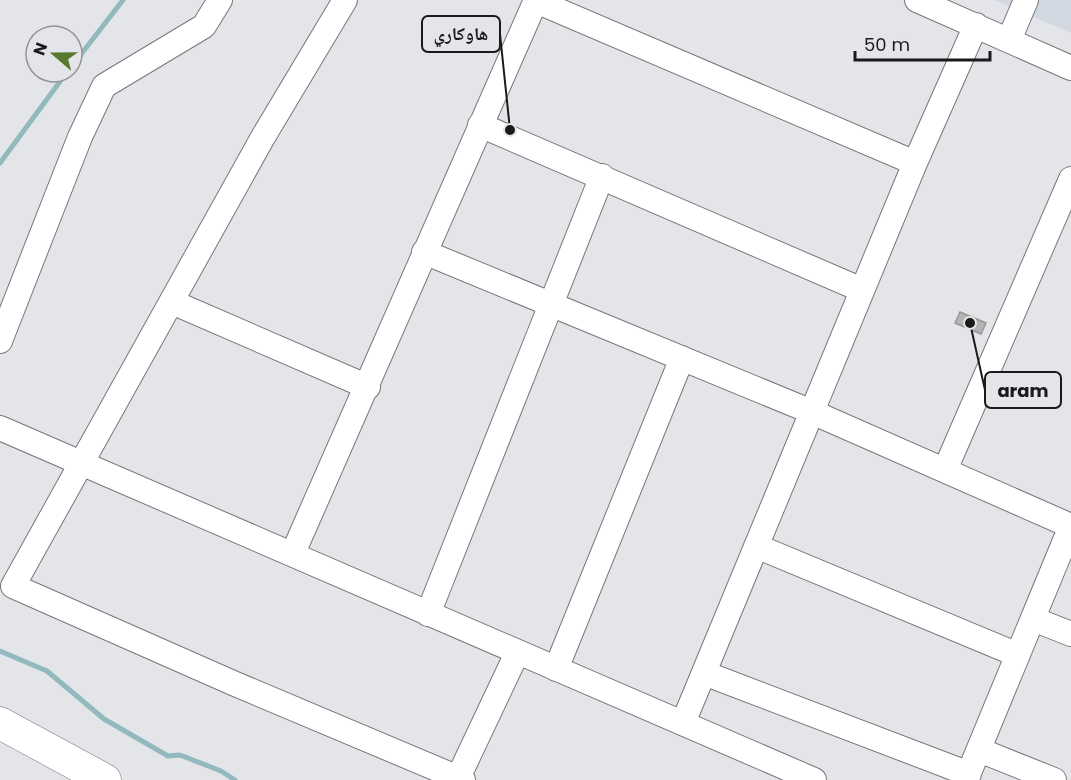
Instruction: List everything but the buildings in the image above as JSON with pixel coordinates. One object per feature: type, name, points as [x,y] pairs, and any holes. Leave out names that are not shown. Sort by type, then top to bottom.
[{"type":"main road","points":[[0,723],[105,780]]},
{"type":"street","points":[[0,341],[80,137],[104,86],[204,26],[220,0]]},
{"type":"street","points":[[345,0],[263,137],[172,302],[137,359],[82,464],[13,586],[233,683],[460,779],[517,652]]},
{"type":"street","points":[[917,0],[1071,68]]},
{"type":"street","points":[[1009,40],[1026,0]]},
{"type":"street","points":[[292,553],[368,387],[424,252],[536,1],[915,163]]},
{"type":"street","points":[[683,723],[915,163],[976,25]]},
{"type":"street","points":[[480,125],[862,290]]},
{"type":"street","points":[[428,614],[602,176]]},
{"type":"street","points":[[945,470],[1071,179]]},
{"type":"street","points":[[424,252],[812,412],[1071,526],[968,777],[704,673]]},
{"type":"street","points":[[172,302],[368,387]]},
{"type":"street","points":[[556,669],[682,358]]},
{"type":"street","points":[[0,428],[814,780]]},
{"type":"street","points":[[756,546],[1018,655]]},
{"type":"street","points":[[1033,619],[1071,634]]},
{"type":"street","points":[[979,750],[1054,780]]},
{"type":"shaded area","points":[[994,0],[1071,0],[1071,33]]},
{"type":"waterway","points":[[84,50],[123,0]]},
{"type":"waterway","points":[[0,163],[58,84]]},
{"type":"waterway","points":[[0,651],[47,671],[104,719],[168,756],[180,755],[221,771],[235,780]]},
{"type":"place","name":"هاوكاري","points":[[510,130]]},
{"type":"place","name":"aram","points":[[970,323]]}]
